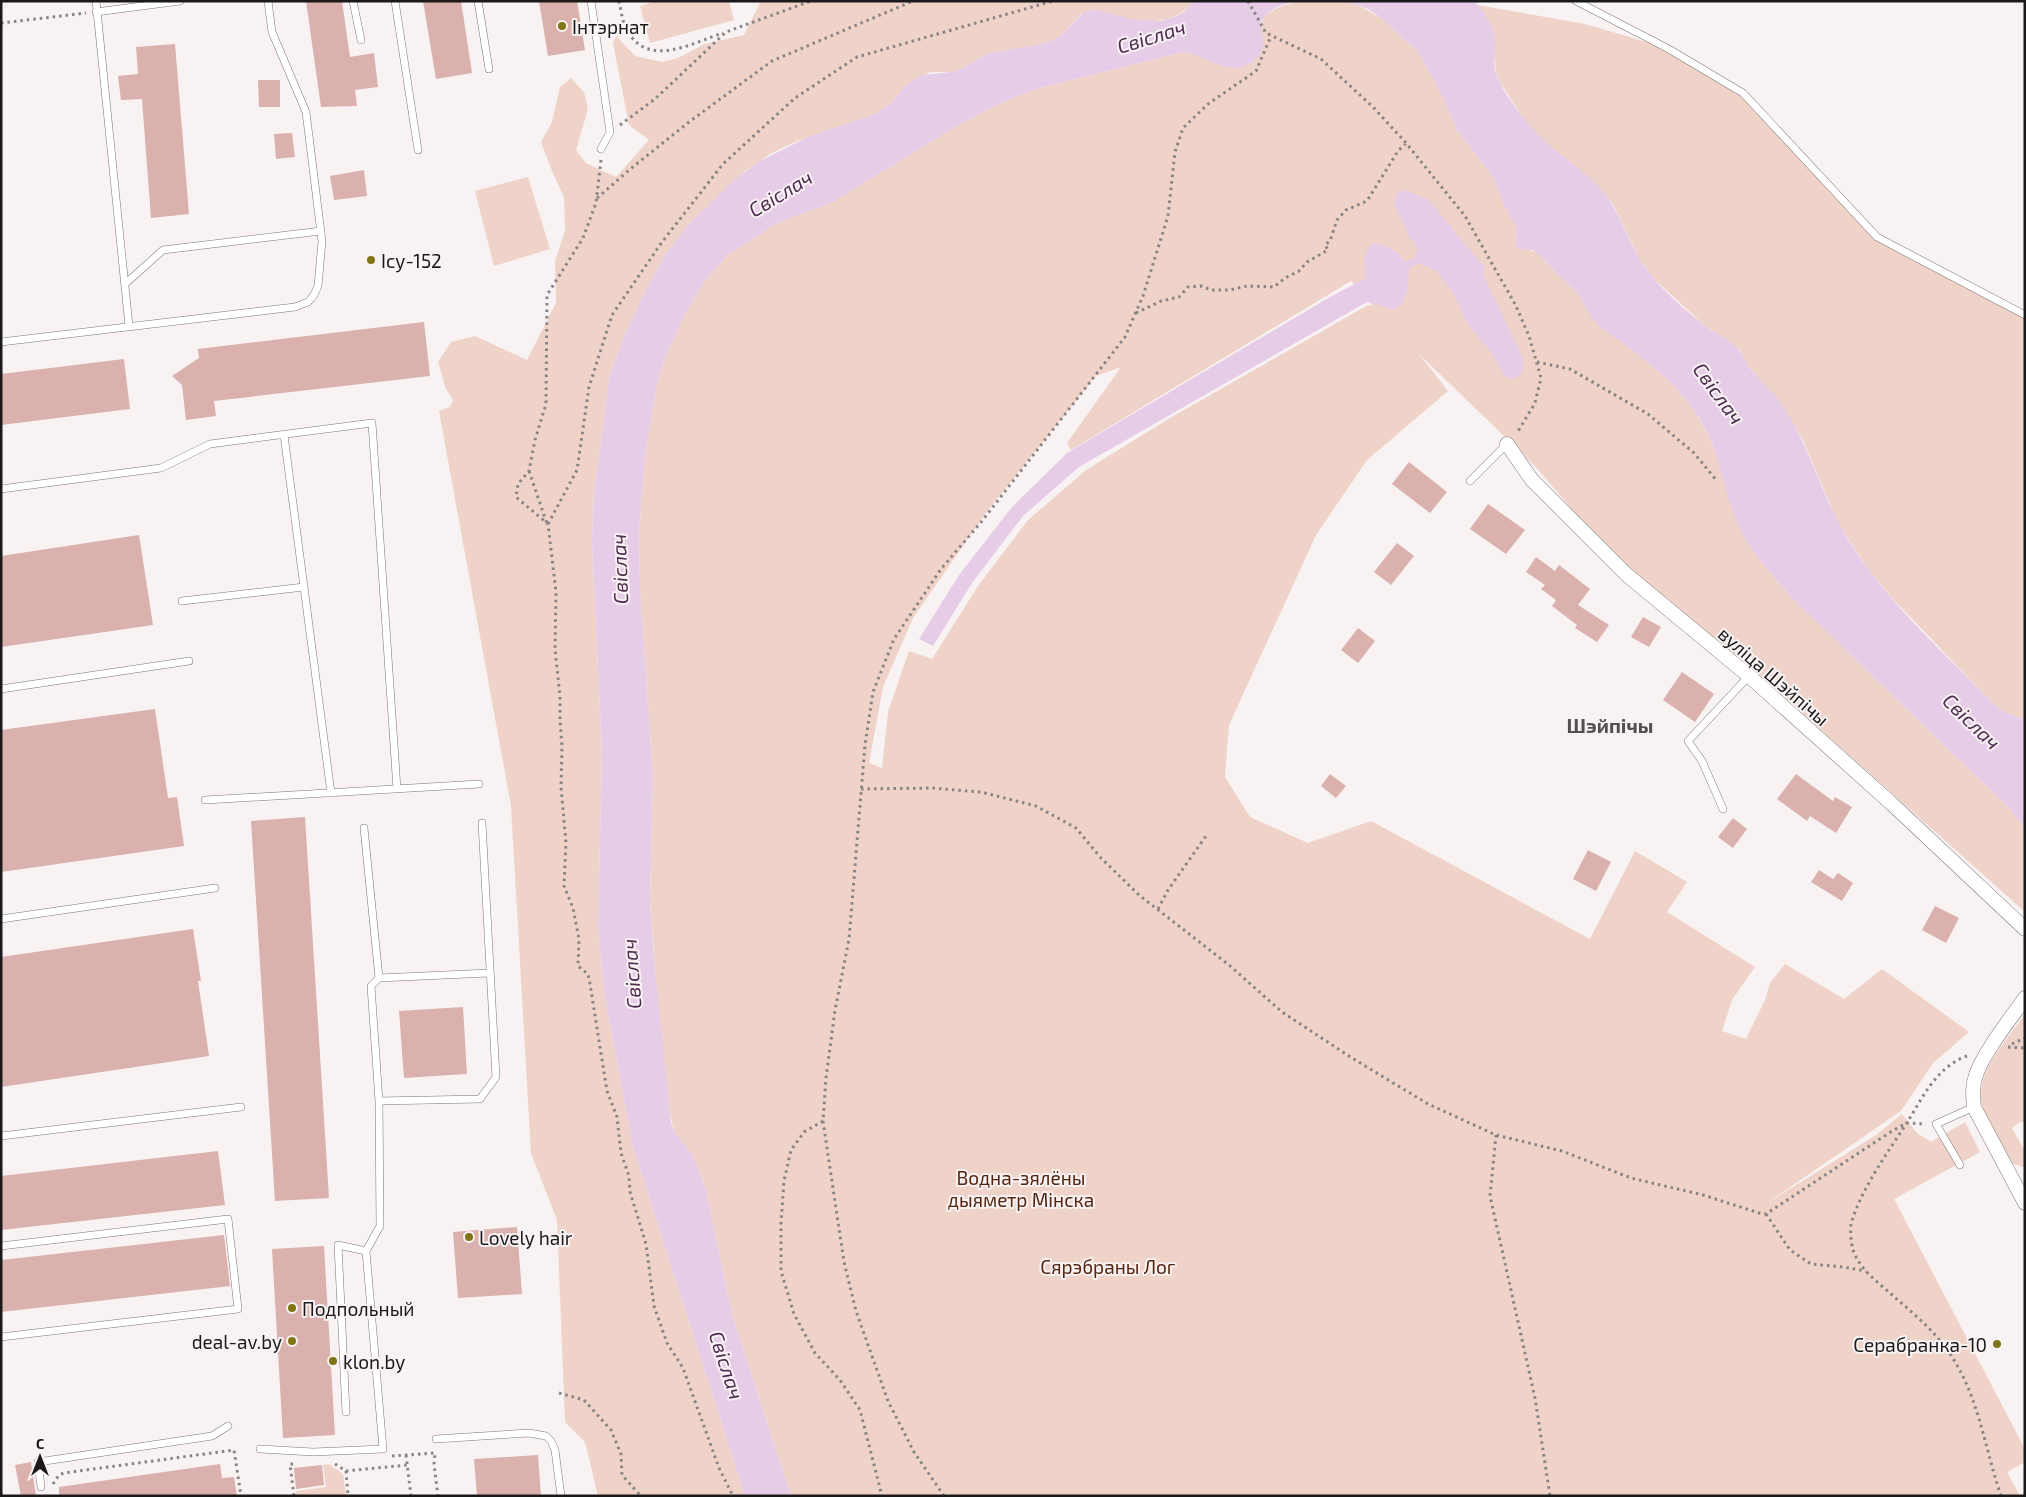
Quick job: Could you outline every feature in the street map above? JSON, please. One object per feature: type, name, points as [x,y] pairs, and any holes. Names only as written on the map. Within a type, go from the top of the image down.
[{"type":"street","name":"вуліца Шэйпічы","points":[[1508,444],[1532,480],[1627,575],[1749,676],[1899,810],[2025,929]]},
{"type":"street","points":[[2025,998],[1996,1048],[1976,1074],[1973,1091],[1974,1107],[2025,1203]]},
{"type":"lane","points":[[96,1],[129,326]]},
{"type":"lane","points":[[96,12],[180,1]]},
{"type":"lane","points":[[1,342],[295,307],[308,302],[314,295],[318,286],[322,241],[306,112],[272,32],[268,1]]},
{"type":"lane","points":[[353,1],[362,40]]},
{"type":"lane","points":[[395,1],[418,150]]},
{"type":"lane","points":[[478,1],[489,69]]},
{"type":"lane","points":[[591,1],[610,132],[601,149]]},
{"type":"lane","points":[[1576,1],[1667,48],[1742,93],[1877,237],[2025,314]]},
{"type":"lane","points":[[125,284],[163,250],[320,231]]},
{"type":"lane","points":[[1,489],[161,468],[210,444],[372,424],[396,789]]},
{"type":"lane","points":[[284,435],[332,793]]},
{"type":"lane","points":[[1470,481],[1508,444]]},
{"type":"lane","points":[[182,602],[304,587]]},
{"type":"lane","points":[[1,689],[189,661]]},
{"type":"lane","points":[[1723,809],[1702,761],[1688,741],[1749,676]]},
{"type":"lane","points":[[205,800],[479,784]]},
{"type":"lane","points":[[379,1101],[480,1099],[496,1077],[482,823]]},
{"type":"lane","points":[[364,828],[378,978]]},
{"type":"lane","points":[[1,919],[215,888]]},
{"type":"lane","points":[[260,1449],[312,1452],[383,1449],[366,1251],[380,1226],[379,1101],[371,986],[378,978],[489,973]]},
{"type":"lane","points":[[1,1136],[241,1107]]},
{"type":"lane","points":[[1960,1165],[1936,1124],[1974,1107]]},
{"type":"lane","points":[[1,1246],[228,1219],[238,1309],[1,1337]]},
{"type":"lane","points":[[346,1412],[338,1245],[366,1251]]},
{"type":"lane","points":[[41,1487],[38,1462],[212,1436],[228,1426]]},
{"type":"lane","points":[[436,1439],[529,1433],[546,1436],[551,1441],[555,1450],[561,1496]]},
{"type":"path","points":[[619,1],[626,28],[644,49],[656,52],[671,50],[726,32],[811,1]]},
{"type":"path","points":[[596,198],[689,122],[772,61],[912,1]]},
{"type":"path","points":[[548,524],[577,470],[589,387],[612,315],[662,242],[723,164],[795,98],[858,57],[1053,1]]},
{"type":"path","points":[[1248,1],[1266,33],[1321,59],[1373,106],[1406,143],[1470,224],[1515,304],[1529,336],[1541,378],[1536,403],[1508,444]]},
{"type":"path","points":[[1,23],[96,12]]},
{"type":"path","points":[[610,132],[655,99],[726,32]]},
{"type":"path","points":[[944,1496],[914,1452],[888,1401],[856,1311],[841,1246],[823,1121],[826,1078],[835,1010],[849,939],[865,744],[873,692],[894,639],[941,569],[982,521],[1125,337],[1136,314],[1168,216],[1174,152],[1183,128],[1208,104],[1256,71],[1271,36]]},
{"type":"path","points":[[1136,314],[1161,301],[1179,297],[1188,287],[1201,286],[1211,290],[1230,290],[1247,286],[1274,287],[1328,250],[1325,245],[1330,241],[1337,220],[1346,210],[1367,200],[1398,151],[1406,143]]},
{"type":"path","points":[[548,524],[516,497],[518,484],[529,471],[546,404],[547,294],[583,238],[596,198],[601,149]]},
{"type":"path","points":[[1536,362],[1570,369],[1648,414],[1694,453],[1717,481]]},
{"type":"path","points":[[529,471],[548,524],[556,592],[555,649],[560,696],[561,787],[566,843],[564,886],[573,908],[579,939],[578,966],[588,974],[607,1091],[617,1117],[621,1153],[629,1176],[630,1192],[646,1244],[654,1306],[667,1343],[683,1368],[719,1468],[733,1496]]},
{"type":"path","points":[[861,790],[931,788],[981,792],[1036,806],[1076,828],[1139,895],[1229,965],[1282,1012],[1352,1058],[1428,1104],[1496,1135],[1562,1151],[1631,1178],[1704,1195],[1766,1214],[1907,1123],[1936,1124]]},
{"type":"path","points":[[1158,909],[1168,890],[1206,836]]},
{"type":"path","points":[[2001,1496],[1974,1400],[1958,1366],[1934,1334],[1867,1272],[1857,1259],[1852,1248],[1852,1223],[1857,1207],[1868,1187],[1940,1073],[1963,1058],[2025,1038]]},
{"type":"path","points":[[1996,1048],[2025,1048]]},
{"type":"path","points":[[823,1121],[804,1132],[791,1150],[784,1181],[781,1224],[781,1271],[794,1314],[816,1353],[840,1380],[860,1410],[882,1496]]},
{"type":"path","points":[[1496,1135],[1490,1196],[1535,1398],[1550,1496]]},
{"type":"path","points":[[1766,1214],[1790,1250],[1811,1264],[1843,1267],[1867,1272]]},
{"type":"path","points":[[559,1392],[584,1400],[611,1430],[621,1454],[622,1475],[640,1496]]},
{"type":"path","points":[[51,1487],[59,1475],[64,1473],[234,1450],[240,1496]]},
{"type":"path","points":[[387,1456],[435,1453],[434,1464],[438,1496]]},
{"type":"path","points":[[406,1455],[410,1496]]},
{"type":"path","points":[[340,1460],[330,1460],[346,1471],[407,1465]]},
{"type":"path","points":[[294,1496],[290,1464],[300,1464]]},
{"type":"path","points":[[346,1471],[348,1496]]},
{"type":"green space","points":[[656,1],[729,1],[734,20],[650,43],[640,6]]},
{"type":"green space","points":[[761,1],[1194,1],[1184,11],[1172,17],[1159,20],[1145,21],[1117,17],[1090,10],[1081,14],[1054,40],[1028,47],[989,53],[959,70],[930,72],[906,85],[892,102],[875,114],[795,142],[770,154],[745,171],[690,223],[666,253],[624,336],[610,374],[594,493],[592,541],[602,754],[598,925],[604,992],[633,1147],[745,1496],[598,1496],[585,1442],[565,1422],[557,1220],[531,1153],[511,806],[439,411],[450,407],[453,400],[446,389],[438,362],[451,342],[475,336],[527,360],[556,303],[555,261],[565,231],[564,197],[541,142],[552,122],[560,87],[571,78],[584,92],[588,109],[576,150],[586,163],[616,177],[649,140],[629,125],[613,43],[616,36],[635,56],[662,62],[678,58],[705,44],[744,35]]},
{"type":"green space","name":"Водна-зялёны дыяметр Мінска","points":[[1298,1],[1344,1],[1354,3],[1381,18],[1417,51],[1436,83],[1457,130],[1493,177],[1516,227],[1515,245],[1538,253],[1577,292],[1586,308],[1671,381],[1691,406],[1708,434],[1719,461],[1735,517],[1741,531],[1772,575],[1790,596],[2006,805],[2024,827],[2025,912],[1756,672],[1667,602],[1595,536],[1534,465],[1419,354],[1448,391],[1367,460],[1316,535],[1229,725],[1225,777],[1250,817],[1308,843],[1371,821],[1590,939],[1635,851],[1687,882],[1667,912],[1755,967],[1732,1000],[1722,1031],[1746,1039],[1765,1000],[1770,983],[1785,964],[1844,999],[1882,969],[1969,1032],[1933,1063],[1901,1111],[1764,1205],[1876,1135],[1902,1114],[1917,1133],[1931,1142],[1965,1122],[1980,1152],[1894,1199],[2025,1449],[2025,1462],[2007,1472],[2020,1496],[791,1496],[733,1318],[705,1187],[693,1156],[674,1131],[670,1114],[657,996],[650,899],[653,777],[640,587],[639,533],[645,456],[657,384],[664,360],[683,318],[704,282],[728,255],[777,223],[833,202],[958,125],[998,104],[1039,88],[1183,52],[1195,54],[1225,67],[1251,63],[1261,53],[1263,39],[1260,27],[1265,15],[1279,7]],"holes":[[[1351,281],[1373,306],[1368,305],[1170,418],[1086,470],[1028,520],[978,586],[932,659],[909,651],[888,712],[882,768],[869,763],[883,687],[913,618],[985,514],[1096,376],[1121,367],[1067,443],[1071,450]]]},
{"type":"green space","points":[[1478,5],[1585,24],[1667,48],[1743,93],[1877,237],[2025,315],[2025,719],[2008,714],[1990,700],[1891,597],[1868,569],[1838,523],[1803,440],[1785,410],[1747,364],[1739,349],[1703,324],[1652,277],[1639,258],[1614,206],[1598,186],[1539,137],[1522,116],[1499,81],[1496,72],[1490,23]]},
{"type":"green space","points":[[528,177],[550,249],[494,266],[475,191]]},
{"type":"green space","points":[[2025,1014],[2025,1123],[2020,1122],[2012,1128],[2025,1151],[2025,1166],[2023,1167],[2011,1163],[1990,1125],[1982,1105],[1981,1092],[1983,1080],[1994,1056]]},
{"type":"green space","points":[[329,1464],[343,1474],[346,1496],[296,1496],[296,1491],[326,1487],[323,1465]]},
{"type":"water","name":"Свіслач","points":[[1194,1],[1298,1],[1277,7],[1264,17],[1261,26],[1262,51],[1251,63],[1234,68],[1183,52],[1039,88],[998,104],[958,125],[833,202],[777,223],[728,255],[704,282],[683,318],[664,360],[657,384],[645,456],[639,533],[640,587],[653,777],[650,899],[653,948],[671,1123],[674,1131],[693,1156],[705,1187],[733,1318],[791,1496],[745,1496],[633,1147],[604,992],[598,925],[602,754],[592,541],[594,493],[610,374],[624,336],[666,253],[690,223],[733,181],[758,162],[810,136],[875,114],[892,102],[906,85],[921,75],[959,70],[989,53],[1028,47],[1054,40],[1085,11],[1097,10],[1132,19],[1161,21],[1184,12]]},
{"type":"water","name":"Свіслач","points":[[1344,1],[1474,1],[1489,21],[1495,38],[1494,60],[1497,77],[1518,111],[1545,141],[1600,188],[1615,209],[1643,265],[1657,282],[1672,298],[1698,320],[1735,345],[1751,369],[1777,398],[1807,451],[1831,508],[1865,565],[1914,623],[1990,700],[2008,714],[2025,719],[2025,828],[2006,805],[1790,596],[1745,539],[1731,508],[1708,434],[1686,400],[1646,361],[1598,325],[1591,317],[1577,292],[1543,258],[1533,250],[1518,249],[1515,245],[1516,227],[1503,203],[1493,177],[1457,130],[1436,83],[1417,51],[1381,18],[1368,9]]},
{"type":"water","points":[[1405,190],[1429,200],[1484,265],[1484,276],[1523,359],[1523,371],[1516,379],[1505,377],[1492,354],[1465,320],[1455,297],[1437,271],[1418,263],[1409,269],[1405,297],[1400,306],[1395,310],[1367,302],[1079,467],[1023,516],[972,583],[933,646],[919,639],[959,575],[1012,507],[1067,453],[1328,298],[1366,278],[1365,255],[1373,243],[1392,249],[1405,262],[1416,257],[1418,248],[1410,238],[1394,204],[1396,193]]},
{"type":"building","points":[[306,1],[342,1],[350,57],[374,53],[378,87],[355,90],[357,106],[321,107]]},
{"type":"building","points":[[423,1],[461,1],[472,73],[436,79]]},
{"type":"building","name":"Інтэрнат","points":[[539,1],[577,1],[585,50],[548,56]]},
{"type":"building","points":[[175,44],[189,214],[151,218],[142,99],[121,100],[118,76],[138,74],[136,47]]},
{"type":"building","points":[[258,80],[280,80],[280,107],[259,107]]},
{"type":"building","points":[[292,133],[295,157],[276,159],[274,134]]},
{"type":"building","points":[[364,170],[367,196],[334,200],[330,176]]},
{"type":"building","points":[[424,322],[430,376],[214,401],[216,416],[186,420],[182,385],[172,376],[199,358],[198,349]]},
{"type":"building","points":[[124,359],[130,409],[1,425],[1,374]]},
{"type":"building","points":[[1409,462],[1447,492],[1430,513],[1392,484]]},
{"type":"building","points":[[1488,504],[1525,530],[1506,554],[1470,529]]},
{"type":"building","points":[[139,535],[153,625],[1,647],[1,556]]},
{"type":"building","points":[[1397,543],[1414,556],[1391,585],[1374,572]]},
{"type":"building","points":[[1536,557],[1555,571],[1559,565],[1590,589],[1578,605],[1609,625],[1597,642],[1575,628],[1577,625],[1552,606],[1556,600],[1541,589],[1545,585],[1526,572]]},
{"type":"building","points":[[1643,617],[1661,627],[1649,647],[1631,637]]},
{"type":"building","points":[[1358,628],[1375,641],[1358,663],[1341,650]]},
{"type":"building","points":[[1682,672],[1714,694],[1695,722],[1663,700]]},
{"type":"building","points":[[155,709],[168,798],[177,797],[184,846],[1,872],[1,730]]},
{"type":"building","points":[[1330,774],[1346,786],[1336,798],[1321,786]]},
{"type":"building","points":[[1796,774],[1833,801],[1835,797],[1852,807],[1836,833],[1810,816],[1807,821],[1777,799]]},
{"type":"building","points":[[305,817],[329,1198],[275,1201],[251,821]]},
{"type":"building","points":[[1733,818],[1747,829],[1733,848],[1718,837]]},
{"type":"building","points":[[1588,850],[1611,862],[1596,891],[1573,879]]},
{"type":"building","points":[[1819,870],[1833,879],[1838,873],[1853,883],[1842,901],[1811,882]]},
{"type":"building","points":[[1935,906],[1959,918],[1946,943],[1922,930]]},
{"type":"building","points":[[193,929],[201,981],[198,981],[209,1056],[1,1087],[1,957]]},
{"type":"building","points":[[463,1007],[467,1074],[404,1078],[399,1011]]},
{"type":"building","points":[[218,1151],[225,1205],[1,1230],[1,1176]]},
{"type":"building","points":[[517,1227],[522,1294],[458,1298],[453,1232]]},
{"type":"building","points":[[224,1235],[230,1286],[1,1312],[1,1260]]},
{"type":"building","points":[[324,1246],[335,1435],[283,1438],[272,1249]]},
{"type":"building","points":[[538,1455],[541,1496],[477,1496],[474,1459]]},
{"type":"building","points":[[31,1462],[36,1496],[21,1496],[15,1465]]},
{"type":"building","points":[[220,1464],[222,1478],[234,1477],[237,1496],[59,1496],[59,1487]]},
{"type":"building","points":[[322,1465],[324,1485],[296,1489],[294,1468]]},
{"type":"place","name":"Інтэрнат","points":[[562,26]]},
{"type":"place","name":"Ісу-152","points":[[371,260]]},
{"type":"place","name":"Lovely hair","points":[[469,1237]]},
{"type":"place","name":"Подпольный","points":[[292,1308]]},
{"type":"place","name":"deal-av.by","points":[[292,1341]]},
{"type":"place","name":"Серабранка-10","points":[[1997,1344]]},
{"type":"place","name":"klon.by","points":[[333,1361]]},
{"type":"district","name":"Шэйпічы","points":[[1610,725]]},
{"type":"park label","name":"Сярэбраны Лог","points":[[1108,1266]]}]
